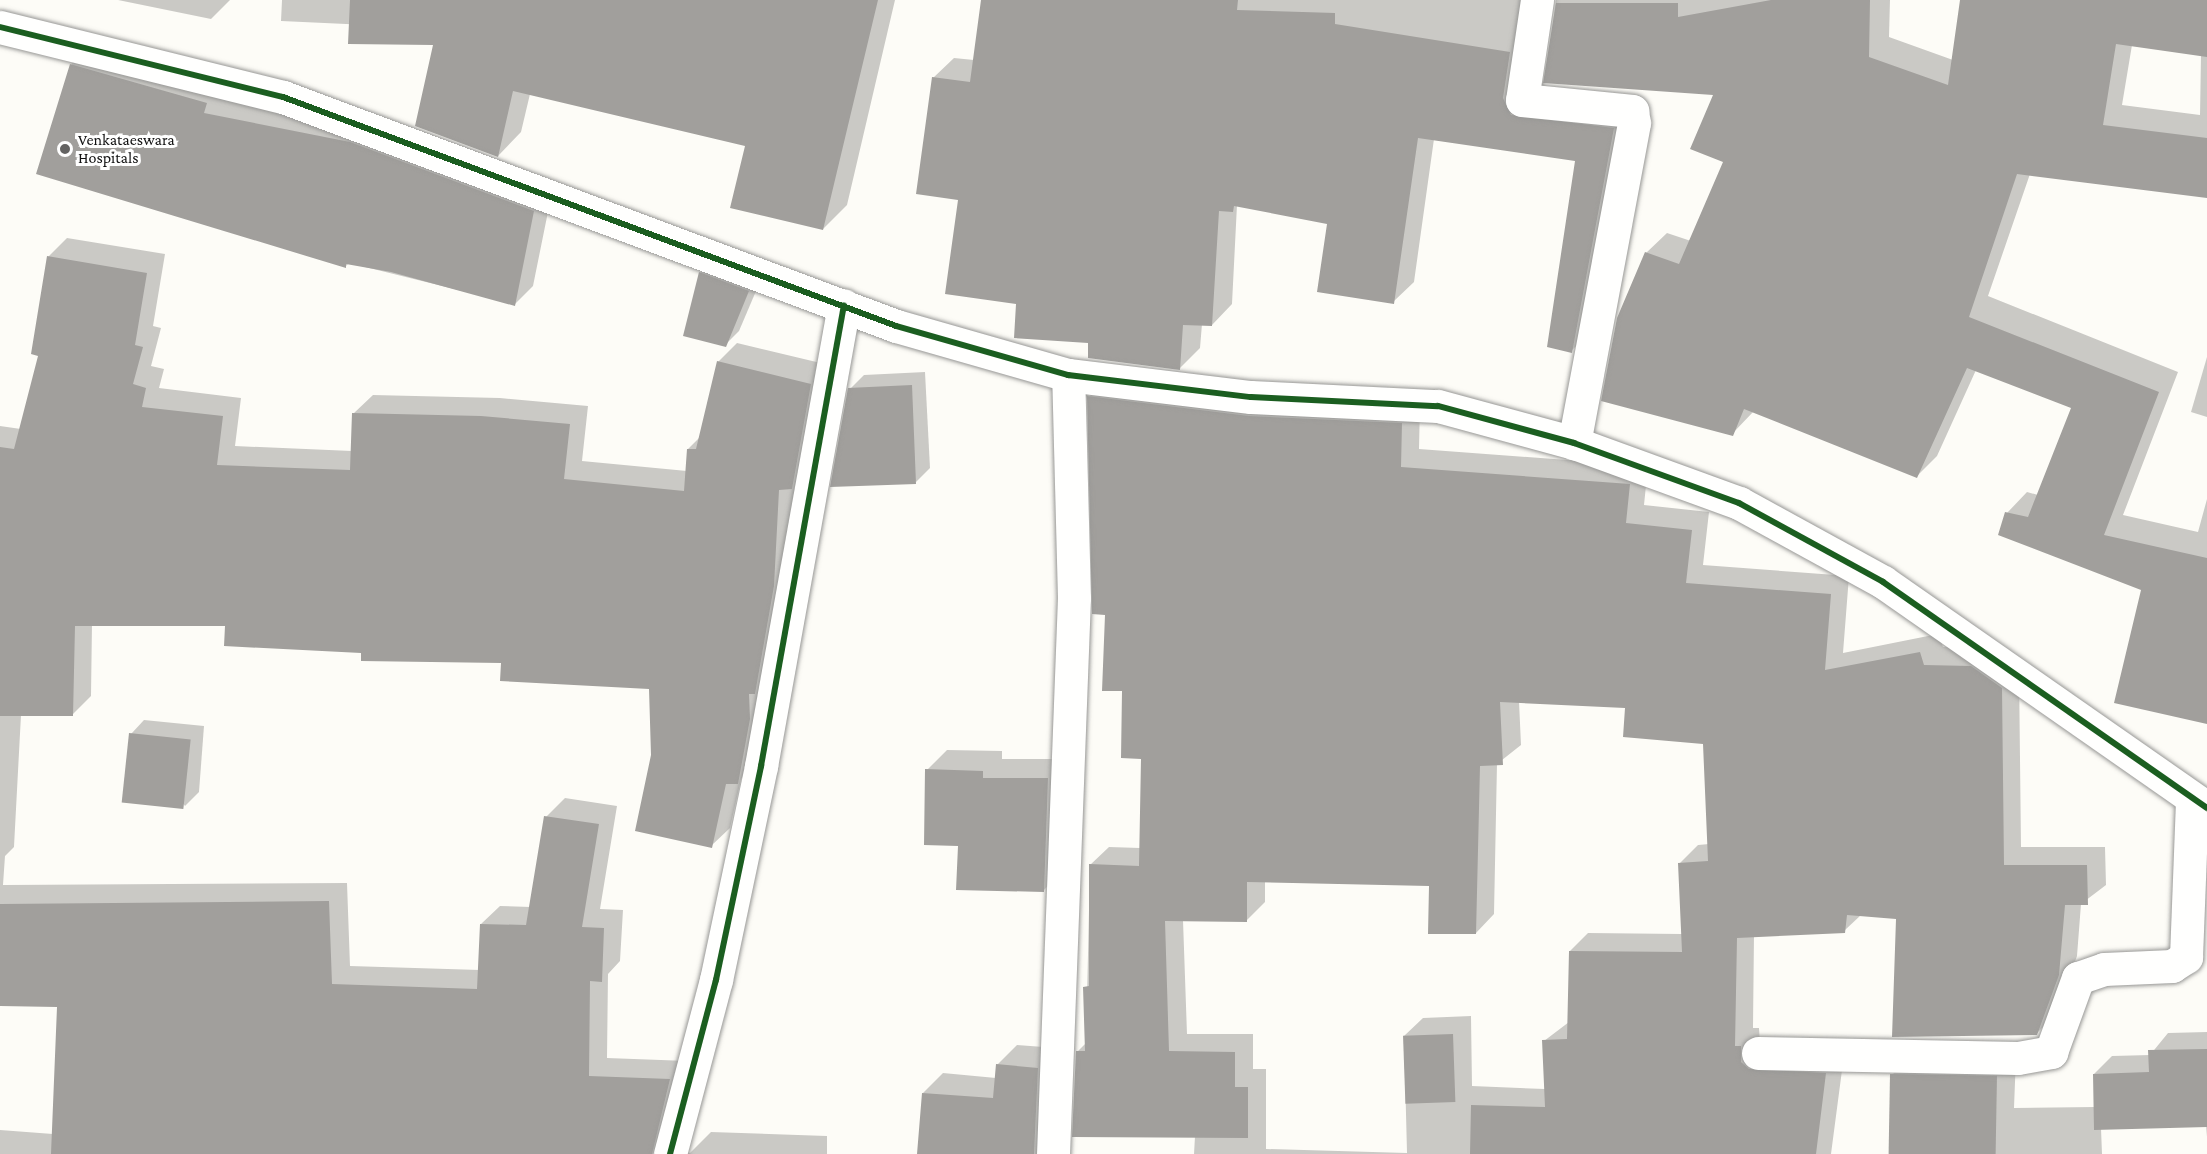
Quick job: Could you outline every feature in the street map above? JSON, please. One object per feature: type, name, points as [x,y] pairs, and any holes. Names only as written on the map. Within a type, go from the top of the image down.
[{"type":"street","points":[[1537,0],[1522,100],[1632,111],[1634,123],[1574,443]]},
{"type":"street","points":[[0,27],[283,97],[844,305],[1068,375],[1251,397],[1438,406],[1574,443],[1740,503],[1883,582],[2199,805],[2186,957],[2172,966],[2104,969],[2078,978],[2051,1052],[2018,1058],[1758,1053]]},
{"type":"street","points":[[670,1154],[716,980],[761,766],[844,305]]},
{"type":"street","points":[[1053,1154],[1074,598],[1068,375]]},
{"type":"building","points":[[350,0],[878,0],[823,230],[730,208],[745,146],[513,91],[498,157],[415,126],[433,45],[348,44]]},
{"type":"building","points":[[981,0],[1238,0],[1237,10],[1335,13],[1335,24],[1510,52],[1503,98],[1511,115],[1614,128],[1572,353],[1547,347],[1575,161],[1418,138],[1394,304],[1317,292],[1327,224],[1234,206],[1233,212],[1219,211],[1212,326],[1183,325],[1180,370],[1088,358],[1088,343],[1014,338],[1016,304],[945,294],[958,200],[916,194],[932,77],[970,82]]},
{"type":"building","points":[[1771,0],[1870,0],[1869,57],[1948,85],[1960,0],[2207,0],[2207,57],[2116,44],[2103,125],[2207,138],[2207,198],[2017,174],[1969,317],[2159,392],[2104,535],[2207,558],[2207,724],[2114,703],[2141,590],[1998,535],[2005,512],[2028,517],[2071,408],[1967,368],[1917,478],[1744,409],[1733,436],[1601,401],[1617,318],[1645,252],[1679,264],[1723,162],[1690,149],[1713,95],[1543,83],[1556,3],[1678,3],[1678,17]]},
{"type":"building","points":[[70,64],[207,103],[204,113],[350,142],[534,211],[515,306],[391,272],[346,264],[346,268],[36,174]]},
{"type":"building","points":[[47,256],[147,273],[135,345],[143,347],[133,384],[146,388],[142,407],[223,416],[217,465],[350,470],[352,413],[481,416],[570,424],[564,479],[684,491],[687,449],[696,449],[717,361],[811,384],[792,489],[779,490],[774,586],[755,694],[749,694],[750,719],[738,784],[726,784],[712,848],[635,831],[651,755],[649,689],[500,681],[501,663],[361,661],[361,653],[224,646],[225,626],[75,626],[73,716],[0,716],[0,447],[14,449],[38,356],[31,354]]},
{"type":"building","points":[[699,272],[749,291],[726,347],[683,336]]},
{"type":"building","points":[[912,385],[916,484],[830,487],[848,388]]},
{"type":"building","points":[[1087,396],[1249,416],[1402,423],[1401,467],[1630,484],[1626,523],[1692,530],[1686,583],[1831,594],[1825,670],[1920,652],[1924,665],[1971,666],[2002,688],[2004,865],[2087,865],[2088,905],[2065,905],[2059,975],[2037,1035],[1892,1037],[1896,919],[1847,915],[1845,933],[1737,938],[1735,1046],[1741,1046],[1741,1062],[1749,1069],[1826,1073],[1816,1154],[1470,1154],[1471,1105],[1545,1107],[1542,1040],[1567,1039],[1569,951],[1682,952],[1678,863],[1708,861],[1703,744],[1623,737],[1625,708],[1500,702],[1503,765],[1480,766],[1476,934],[1428,934],[1429,886],[1247,882],[1247,922],[1165,921],[1169,1051],[1235,1052],[1235,1087],[1248,1087],[1248,1138],[1072,1137],[1076,1051],[1085,1051],[1083,987],[1089,986],[1089,864],[1139,866],[1141,759],[1121,758],[1122,691],[1102,691],[1105,615],[1092,614]]},
{"type":"building","points":[[129,733],[191,739],[183,809],[122,803]]},
{"type":"building","points":[[925,769],[983,771],[983,778],[1048,778],[1044,892],[956,890],[958,846],[924,845]]},
{"type":"building","points":[[544,816],[599,824],[582,927],[604,928],[602,982],[590,981],[589,1076],[670,1079],[652,1154],[51,1154],[57,1007],[0,1006],[0,904],[329,901],[332,984],[477,989],[480,924],[526,925]]},
{"type":"building","points":[[1453,1034],[1455,1102],[1405,1104],[1403,1036]]},
{"type":"building","points":[[2207,1049],[2207,1127],[2094,1130],[2093,1074],[2149,1072],[2148,1050]]},
{"type":"building","points":[[996,1064],[1038,1068],[1034,1154],[917,1154],[922,1093],[993,1098]]},
{"type":"building","points":[[1890,1074],[1997,1076],[1996,1154],[1889,1154]]},
{"type":"cycle path","points":[[0,27],[283,97],[896,326],[1068,375],[1251,397],[1438,406],[1574,443],[1739,503],[1883,582],[2207,808]]},
{"type":"cycle path","points":[[670,1154],[716,980],[761,766],[844,305]]},
{"type":"place","name":"Venkataeswara Hospitals","points":[[65,149]]}]
